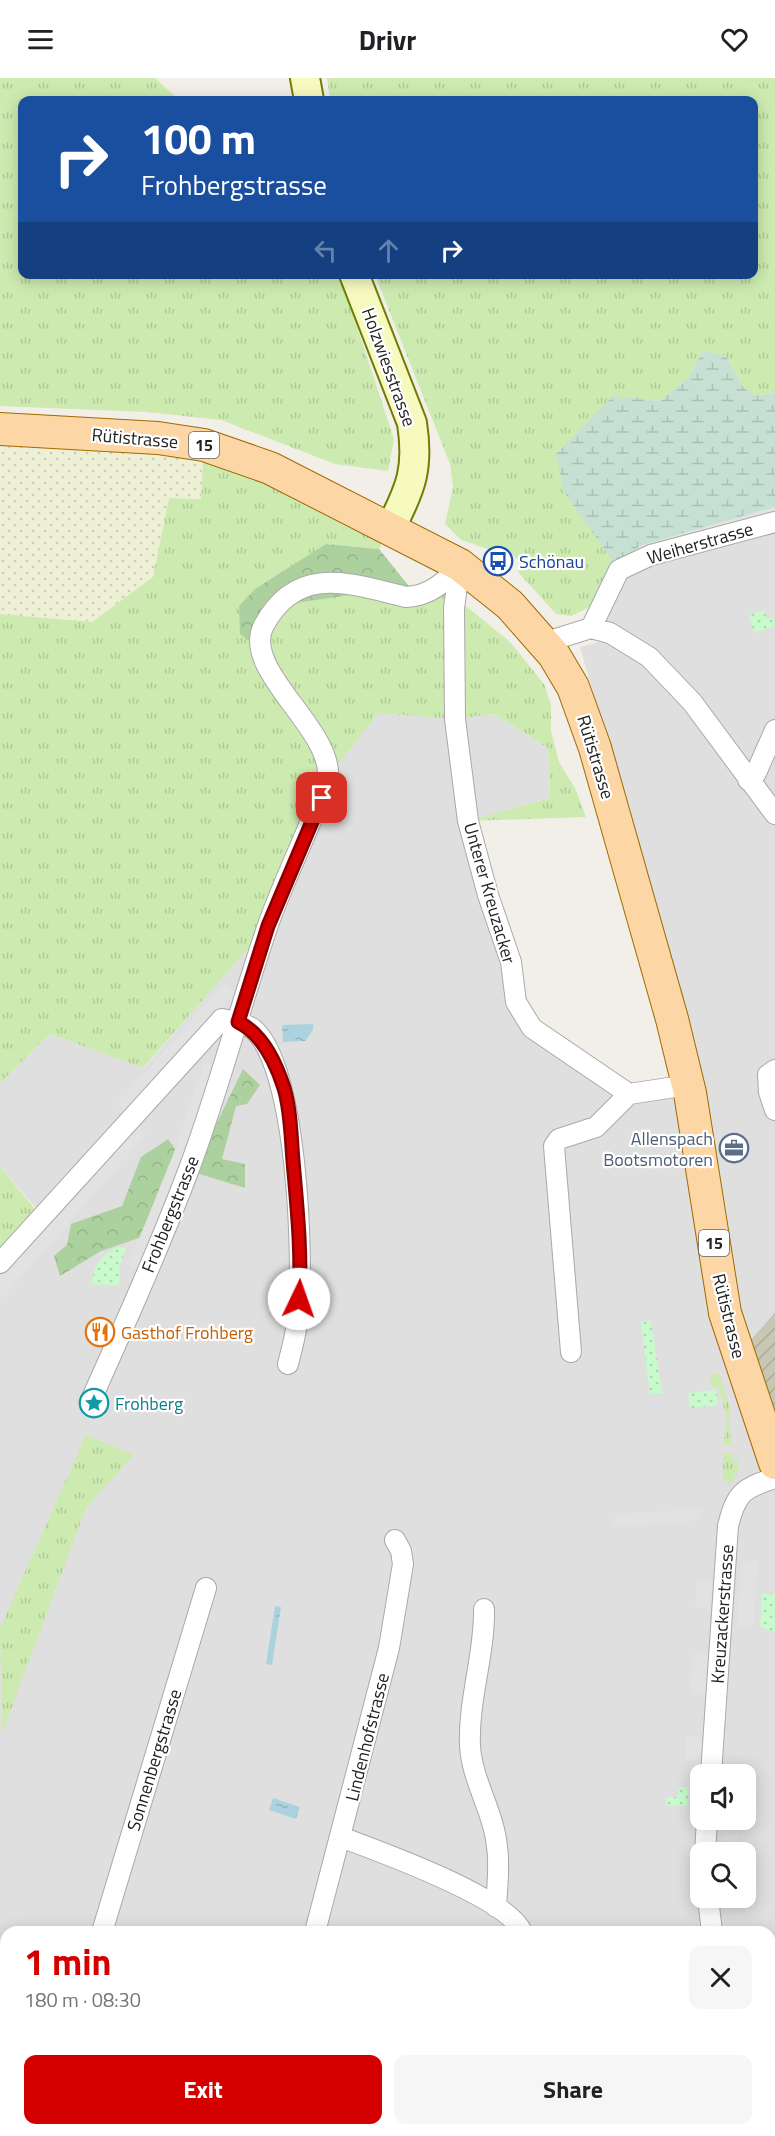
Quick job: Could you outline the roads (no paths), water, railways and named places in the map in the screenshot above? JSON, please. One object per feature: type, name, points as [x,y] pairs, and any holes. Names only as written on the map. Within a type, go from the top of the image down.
[{"type":"main road","name":"Rütistrasse","points":[[0,429],[158,438],[204,445],[270,468],[390,527],[460,565],[510,604],[543,643],[573,687],[595,748],[688,1084],[725,1312],[775,1463]]},
{"type":"street","points":[[305,78],[308,96]]},
{"type":"street","name":"Holzwiesstrasse","points":[[356,279],[412,423],[416,448],[414,474],[408,493],[390,527]]},
{"type":"street","name":"Weiherstrasse","points":[[591,628],[620,570],[651,555],[775,522]]},
{"type":"street","name":"Frohbergstrasse","points":[[91,1400],[166,1228],[238,1022],[268,926],[328,777],[323,750],[269,670],[261,650],[262,628],[277,606],[307,585],[340,582],[406,597],[417,596],[445,582],[460,565]]},
{"type":"street","name":"Unterer Kreuzacker","points":[[460,565],[454,608],[455,718],[468,820],[488,895],[511,962],[516,1002],[532,1028],[629,1094]]},
{"type":"street","points":[[543,643],[591,628],[610,633],[649,657],[692,702],[775,814]]},
{"type":"street","points":[[748,780],[756,773],[775,730]]},
{"type":"street","points":[[0,1263],[222,1019],[238,1022],[253,1029],[264,1047],[284,1089],[289,1115],[301,1255],[298,1316],[288,1364]]},
{"type":"street","points":[[775,1070],[768,1075],[769,1092],[775,1110]]},
{"type":"street","points":[[571,1352],[554,1146],[559,1139],[596,1127],[629,1094],[688,1084]]},
{"type":"street","name":"Kreuzackerstrasse","points":[[712,1764],[728,1526],[737,1498],[751,1486],[775,1478]]},
{"type":"street","name":"Lindenhofstrasse","points":[[317,1926],[389,1648],[403,1564],[401,1551],[395,1540]]},
{"type":"street","name":"Sonnenbergstrasse","points":[[104,1926],[206,1588]]},
{"type":"street","points":[[484,1609],[484,1630],[470,1743],[472,1766],[489,1813],[498,1847],[496,1907]]},
{"type":"street","points":[[341,1837],[419,1867],[496,1907],[519,1926]]},
{"type":"street","points":[[709,1908],[711,1926]]},
{"type":"water","points":[[313,1024],[313,1030],[305,1041],[283,1042],[282,1025]]},
{"type":"water","points":[[275,1606],[281,1607],[272,1665],[266,1664]]},
{"type":"water","points":[[273,1798],[300,1807],[296,1819],[269,1810]]},
{"type":"place","name":"Schönau","points":[[498,561]]},
{"type":"place","name":"Allenspach Bootsmotoren","points":[[734,1148]]},
{"type":"place","name":"Gasthof Frohberg","points":[[100,1332]]},
{"type":"place","name":"Frohberg","points":[[94,1403]]}]
